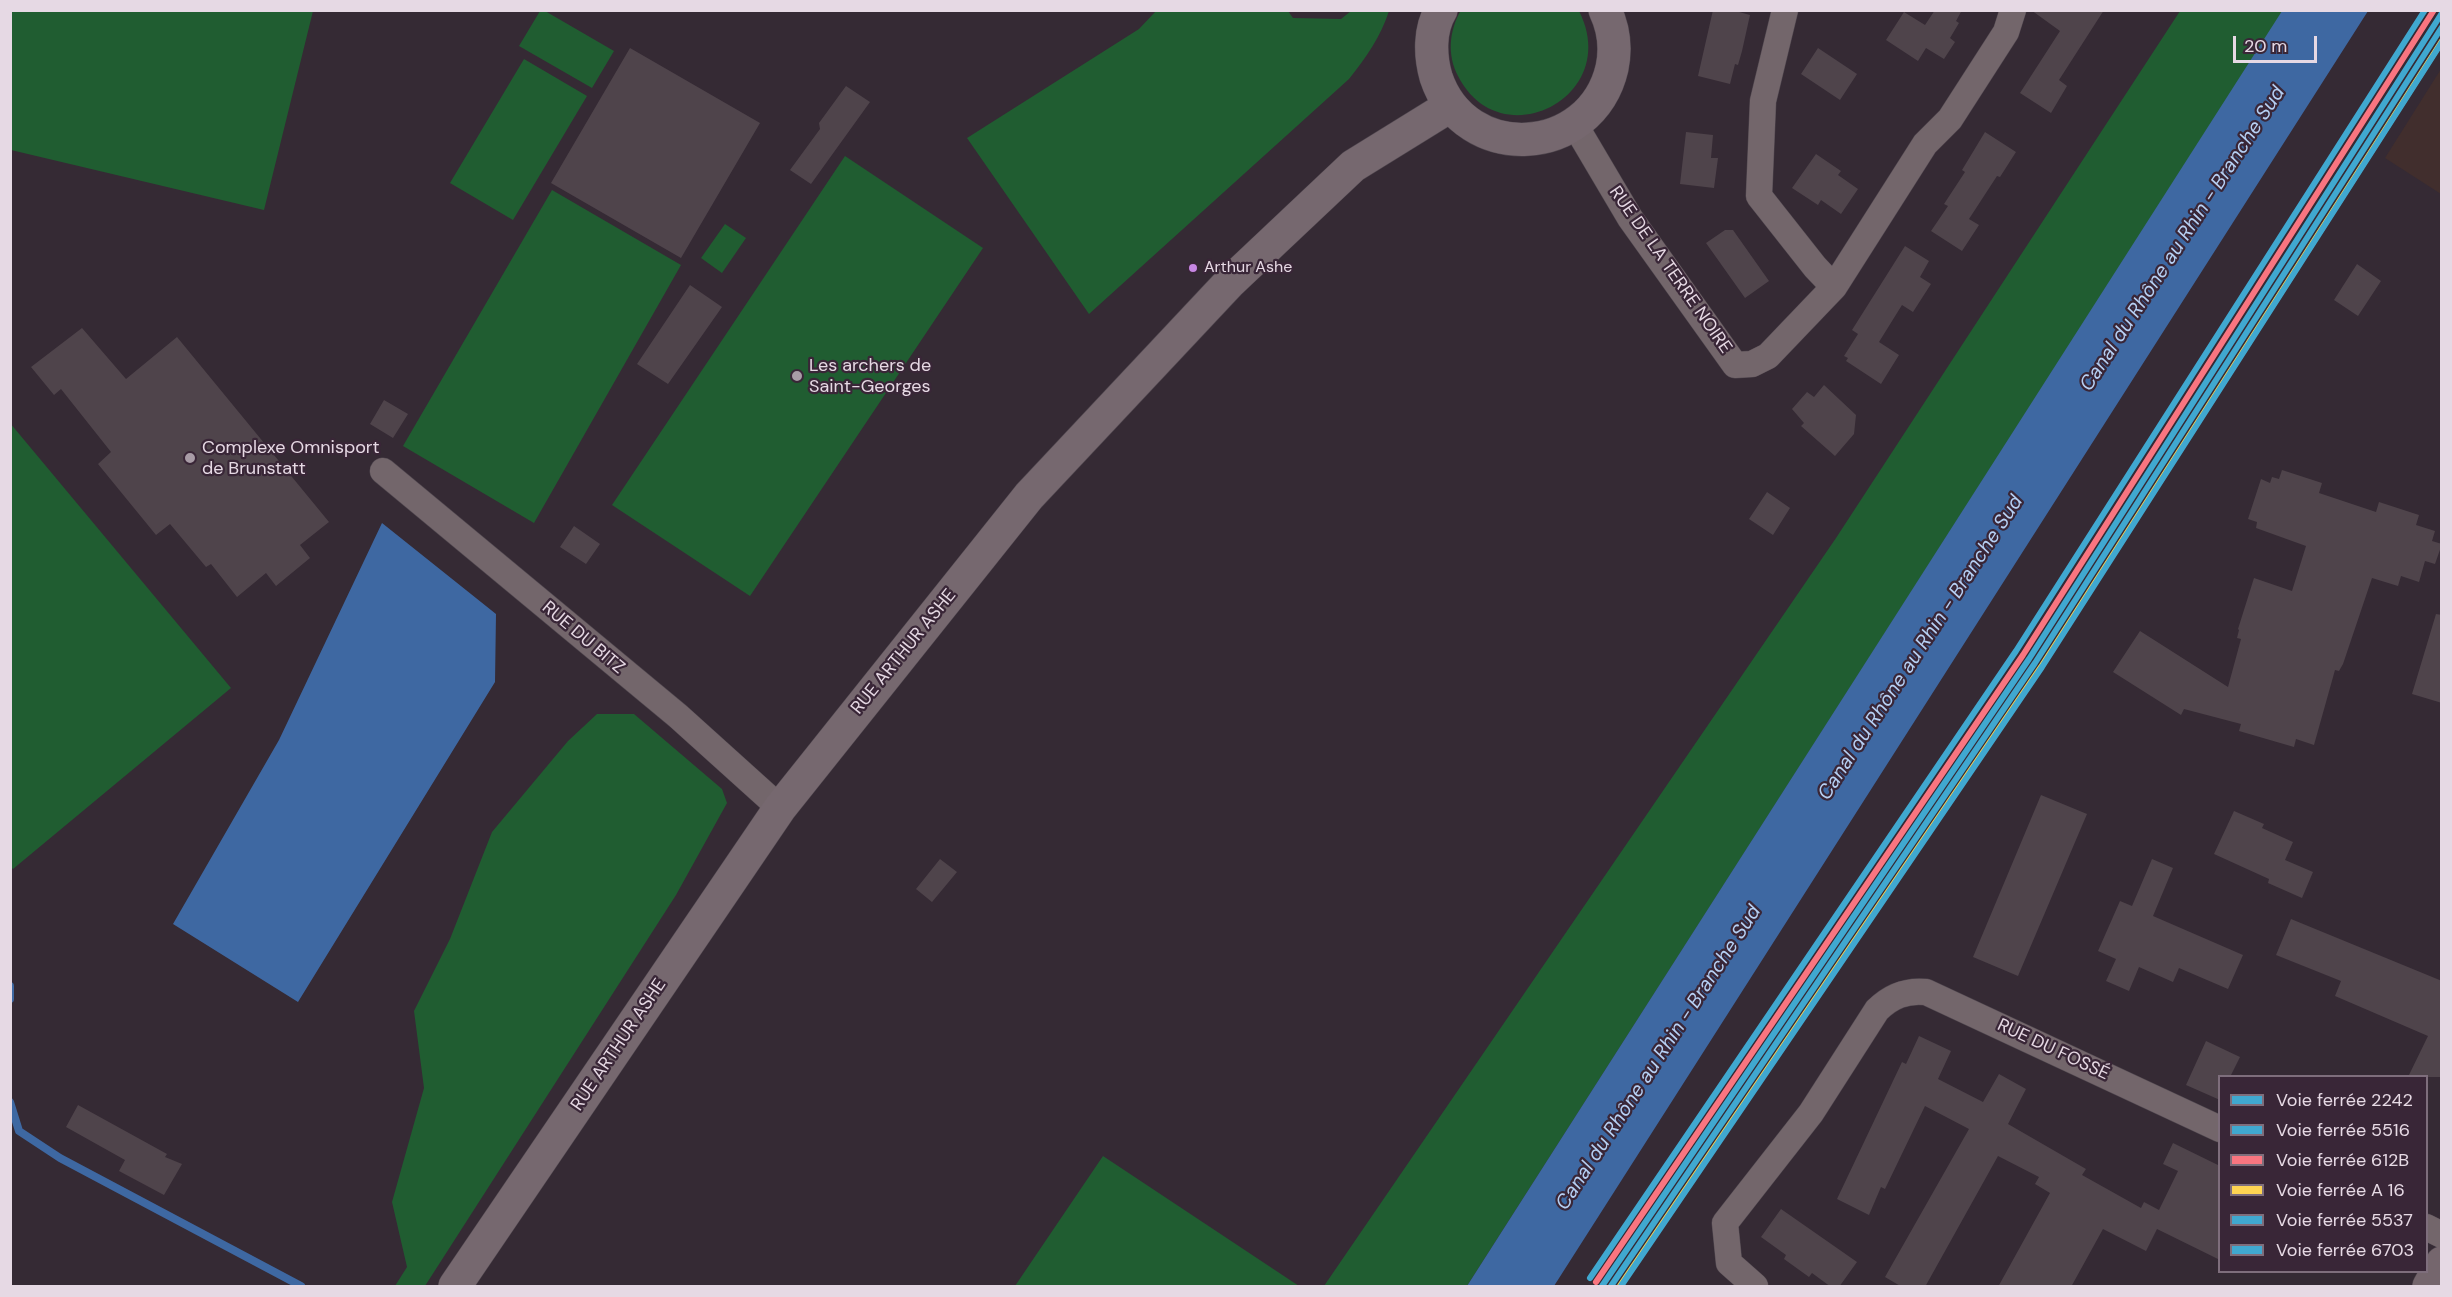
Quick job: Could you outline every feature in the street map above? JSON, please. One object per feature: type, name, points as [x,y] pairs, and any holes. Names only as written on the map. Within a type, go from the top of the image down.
[{"type":"main road","points":[[1441,10],[1432,42],[1432,64],[1441,90],[1450,106],[1462,118],[1484,132],[1504,139],[1535,140],[1551,137],[1575,125],[1594,106],[1609,80],[1614,60],[1614,42],[1605,10]]},
{"type":"main road","name":"RUE ARTHUR ASHE","points":[[455,1287],[780,808],[1029,496],[1229,283],[1353,166],[1450,106]]},
{"type":"main road","points":[[2428,1287],[2442,1263]]},
{"type":"street","points":[[1785,10],[1763,101],[1759,196],[1815,267],[1834,287]]},
{"type":"street","name":"RUE DE LA TERRE NOIRE","points":[[1575,125],[1630,218],[1736,365],[1752,364],[1768,356],[1834,287],[1925,144],[1950,119],[2006,32],[2013,10]]},
{"type":"street","name":"RUE DU BITZ","points":[[383,471],[678,716],[780,808]]},
{"type":"street","name":"RUE DU FOSSÉ","points":[[1755,1287],[1729,1263],[1725,1223],[1811,1113],[1884,1003],[1901,994],[1926,992],[2218,1128]]},
{"type":"street","points":[[2428,1227],[2442,1234]]},
{"type":"shaded area","points":[[2441,69],[2441,194],[2385,158]]},
{"type":"green space","points":[[1461,10],[1579,11],[1588,42],[1585,69],[1571,91],[1551,107],[1526,115],[1501,113],[1477,101],[1454,68],[1451,43],[1454,26]]},
{"type":"green space","points":[[11,11],[313,11],[264,210],[11,150]]},
{"type":"green space","points":[[540,11],[545,11],[614,51],[592,88],[519,46]]},
{"type":"green space","points":[[1156,11],[1288,11],[1293,18],[1341,19],[1351,11],[1389,11],[1372,46],[1349,79],[1089,314],[967,138],[1139,29]]},
{"type":"green space","points":[[2180,11],[2283,11],[1467,1286],[1324,1286],[1836,538]]},
{"type":"green space","points":[[524,59],[587,96],[513,220],[450,183]]},
{"type":"green space","name":"Les archers de Saint-Georges","points":[[845,156],[983,248],[750,596],[612,505]]},
{"type":"green space","points":[[552,190],[681,265],[534,523],[403,446]]},
{"type":"green space","points":[[725,224],[746,238],[722,273],[701,258]]},
{"type":"green space","points":[[10,423],[231,688],[13,869],[10,866]]},
{"type":"green space","points":[[597,714],[634,714],[722,789],[727,803],[676,895],[425,1286],[395,1286],[407,1267],[392,1202],[424,1088],[414,1011],[450,939],[492,832],[568,741]]},
{"type":"green space","points":[[1103,1156],[1299,1286],[1015,1286]]},
{"type":"water","name":"Canal du Rhône au Rhin - Branche Sud","points":[[2282,11],[2368,11],[1554,1286],[1467,1286]]},
{"type":"water","points":[[382,523],[496,614],[495,682],[298,1002],[173,924],[279,740]]},
{"type":"building","points":[[1713,10],[1732,10],[1750,15],[1738,65],[1735,64],[1730,84],[1698,76]]},
{"type":"building","points":[[1935,10],[1962,10],[1956,21],[1959,23],[1950,38],[1955,42],[1944,59],[1926,48],[1918,61],[1886,40],[1904,12],[1925,25]]},
{"type":"building","points":[[2031,10],[2104,10],[2059,80],[2067,86],[2051,113],[2020,93],[2060,31]]},
{"type":"building","points":[[630,48],[760,123],[681,258],[551,183]]},
{"type":"building","points":[[1818,48],[1857,74],[1840,100],[1801,74]]},
{"type":"building","points":[[846,86],[870,102],[811,184],[790,170],[820,129],[819,123]]},
{"type":"building","points":[[1686,132],[1713,135],[1711,158],[1718,158],[1714,188],[1680,184]]},
{"type":"building","points":[[1985,132],[2016,152],[1969,219],[1979,225],[1962,251],[1931,231],[1948,206],[1944,204],[1965,172],[1962,170]]},
{"type":"building","points":[[1816,154],[1841,171],[1838,175],[1858,189],[1841,214],[1821,200],[1818,205],[1792,188]]},
{"type":"building","points":[[1725,230],[1733,230],[1769,281],[1745,298],[1706,243]]},
{"type":"building","points":[[1905,246],[1929,261],[1920,277],[1931,284],[1913,312],[1902,305],[1879,342],[1899,355],[1881,384],[1846,361],[1848,358],[1844,356],[1858,334],[1852,330]]},
{"type":"building","points":[[2357,264],[2381,281],[2358,316],[2334,300]]},
{"type":"building","points":[[690,285],[722,307],[668,384],[637,364]]},
{"type":"building","name":"Complexe Omnisport de Brunstatt","points":[[82,328],[126,379],[177,337],[329,522],[300,545],[310,558],[276,586],[266,573],[237,597],[211,564],[206,567],[170,524],[156,535],[98,464],[111,452],[61,389],[54,395],[31,367]]},
{"type":"building","points":[[1824,385],[1856,415],[1854,434],[1835,456],[1801,426],[1804,423],[1792,409],[1807,392],[1814,397]]},
{"type":"building","points":[[384,400],[408,414],[393,438],[370,424]]},
{"type":"building","points":[[2282,470],[2322,483],[2319,493],[2376,512],[2379,502],[2419,515],[2416,525],[2435,531],[2432,541],[2442,544],[2435,564],[2425,561],[2419,582],[2401,576],[2398,586],[2372,578],[2343,664],[2339,671],[2335,670],[2314,745],[2296,739],[2294,747],[2239,731],[2241,724],[2184,709],[2181,715],[2113,672],[2140,631],[2228,687],[2241,639],[2237,638],[2238,629],[2254,578],[2292,591],[2306,546],[2256,528],[2257,522],[2248,519],[2261,479],[2270,483],[2272,477],[2279,479]]},
{"type":"building","points":[[1767,492],[1790,508],[1773,535],[1749,519]]},
{"type":"building","points":[[574,526],[600,544],[586,564],[560,547]]},
{"type":"building","points":[[2436,614],[2442,615],[2442,703],[2412,694]]},
{"type":"building","points":[[2041,795],[2087,814],[2018,976],[1973,957]]},
{"type":"building","points":[[2234,811],[2264,824],[2262,828],[2293,842],[2285,860],[2313,872],[2302,898],[2268,883],[2269,879],[2214,854]]},
{"type":"building","points":[[940,859],[957,872],[932,902],[916,889]]},
{"type":"building","points":[[2152,859],[2173,868],[2153,916],[2243,955],[2228,989],[2179,968],[2173,982],[2139,967],[2129,991],[2106,981],[2116,959],[2098,951],[2120,901],[2132,906]]},
{"type":"building","points":[[2291,919],[2442,981],[2442,1077],[2409,1075],[2428,1036],[2335,996],[2341,981],[2276,955]]},
{"type":"building","points":[[1919,1036],[1951,1051],[1938,1079],[1983,1102],[1999,1074],[2026,1089],[2008,1124],[2086,1169],[2082,1175],[2141,1208],[2144,1202],[2159,1210],[2178,1171],[2163,1164],[2173,1143],[2218,1165],[2218,1259],[2157,1229],[2146,1251],[2103,1229],[2071,1287],[1998,1287],[2050,1193],[2035,1184],[2039,1177],[1998,1156],[1925,1287],[1902,1287],[1885,1277],[1969,1129],[1925,1106],[1885,1189],[1881,1187],[1869,1215],[1837,1199],[1902,1062],[1906,1064]]},
{"type":"building","points":[[2206,1041],[2240,1057],[2231,1075],[2218,1075],[2218,1099],[2186,1085]]},
{"type":"building","points":[[78,1105],[167,1154],[165,1157],[182,1164],[164,1195],[119,1171],[125,1160],[66,1127]]},
{"type":"building","points":[[1781,1209],[1857,1262],[1839,1287],[1831,1287],[1812,1273],[1809,1277],[1784,1259],[1786,1255],[1761,1237]]},
{"type":"waterway","points":[[10,986],[10,999]]},
{"type":"waterway","points":[[10,1102],[19,1131],[60,1158],[301,1286]]},
{"type":"rail line","name":"6703","points":[[1590,1278],[2016,651],[2425,10]]},
{"type":"rail line","name":"612B","points":[[1596,1282],[2023,655],[2434,10]]},
{"type":"rail line","name":"2242","points":[[1602,1286],[2029,659],[2442,13]]},
{"type":"rail line","name":"5516","points":[[1611,1286],[2035,663],[2442,27]]},
{"type":"rail line","name":"5537","points":[[1621,1286],[2042,667],[2442,42]]},
{"type":"transit line","points":[[1620,1286],[2041,667],[2442,41]]},
{"type":"place","name":"Arthur Ashe","points":[[1193,268]]},
{"type":"place","name":"Les archers de Saint-Georges","points":[[797,376]]},
{"type":"place","name":"Complexe Omnisport de Brunstatt","points":[[190,458]]}]
